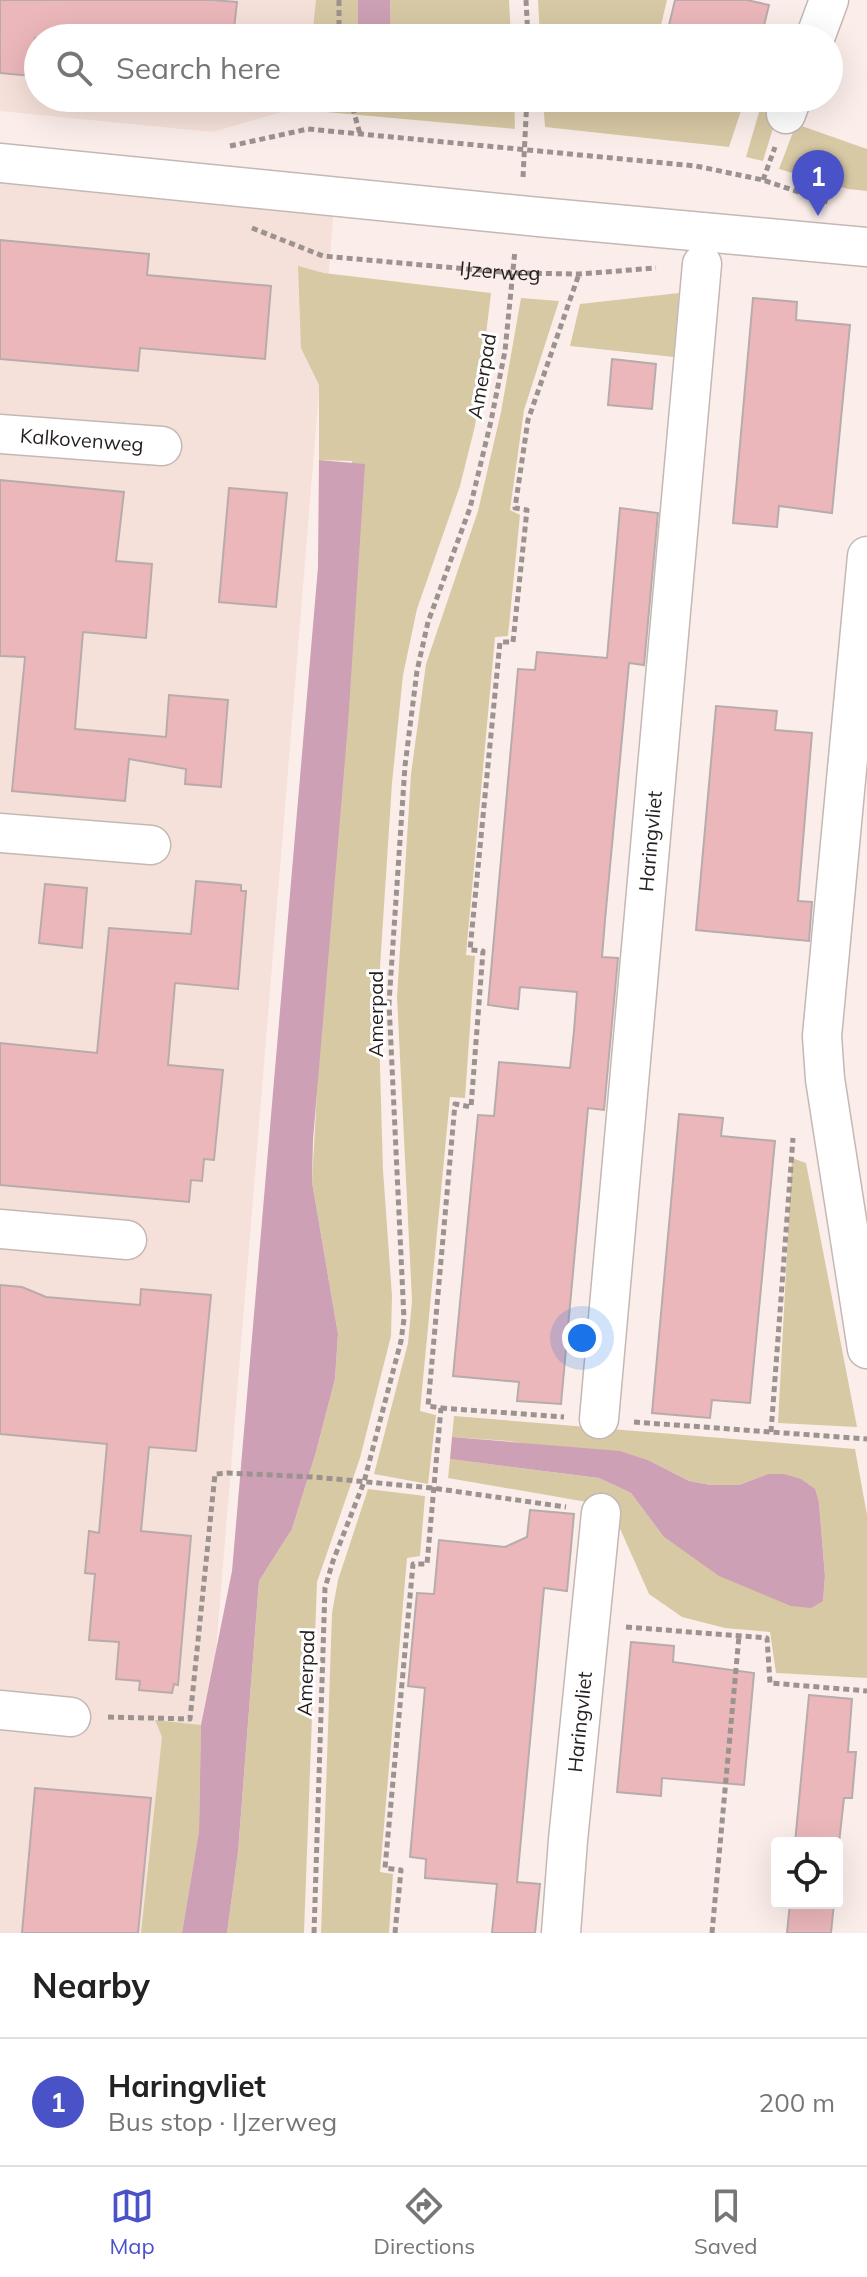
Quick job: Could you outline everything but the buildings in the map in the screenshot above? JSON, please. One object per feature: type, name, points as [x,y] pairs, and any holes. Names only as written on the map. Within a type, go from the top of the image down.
[{"type":"street","points":[[820,24],[829,0]]},
{"type":"street","points":[[0,163],[867,247]]},
{"type":"street","name":"Haringvliet","points":[[599,1419],[702,264]]},
{"type":"street","name":"Kalkovenweg","points":[[0,434],[162,446]]},
{"type":"street","points":[[866,1341],[825,1079],[822,1036],[863,630],[867,556]]},
{"type":"street","points":[[0,833],[151,845]]},
{"type":"street","points":[[0,1229],[127,1240]]},
{"type":"street","name":"Haringvliet","points":[[561,1933],[601,1513]]},
{"type":"street","points":[[0,1710],[71,1717]]},
{"type":"path","points":[[339,0],[339,24]]},
{"type":"path","points":[[526,0],[527,24]]},
{"type":"path","points":[[354,112],[360,134]]},
{"type":"path","name":"Amerpad","points":[[314,1933],[325,1588],[364,1482],[404,1319],[389,1003],[405,766],[417,671],[428,622],[470,508],[505,351],[520,215],[526,112]]},
{"type":"path","points":[[223,147],[308,129],[696,166],[763,180],[843,205]]},
{"type":"path","name":"IJzerweg","points":[[241,224],[323,256],[512,273],[579,274],[702,264]]},
{"type":"path","points":[[579,274],[528,420],[515,508],[527,510],[513,642],[500,642],[470,950],[483,951],[471,1107],[455,1104],[428,1406],[867,1439]]},
{"type":"path","points":[[771,1432],[794,1127],[825,1079]]},
{"type":"path","points":[[395,1933],[401,1870],[385,1868],[413,1564],[427,1564],[441,1408]]},
{"type":"path","points":[[71,1717],[190,1719],[215,1474],[314,1477],[432,1488],[601,1513]]},
{"type":"path","points":[[589,1625],[767,1638],[770,1683],[867,1691]]},
{"type":"path","points":[[712,1933],[739,1636]]},
{"type":"shaded area","points":[[0,0],[330,0],[327,24],[24,24],[24,112],[282,112],[212,132],[0,111]]},
{"type":"shaded area","points":[[316,0],[358,0],[358,24],[313,24]]},
{"type":"shaded area","points":[[358,0],[390,0],[391,24],[358,24]]},
{"type":"shaded area","points":[[390,0],[509,0],[510,24],[391,24]]},
{"type":"shaded area","points":[[538,0],[667,0],[661,24],[539,24]]},
{"type":"shaded area","points":[[325,112],[514,112],[515,129]]},
{"type":"shaded area","points":[[544,112],[741,112],[729,147],[545,127]]},
{"type":"shaded area","points":[[759,112],[778,112],[763,161],[746,157]]},
{"type":"shaded area","points":[[796,124],[867,149],[867,191],[848,189],[779,169]]},
{"type":"shaded area","points":[[0,164],[335,196],[193,1933],[0,1933]]},
{"type":"shaded area","points":[[298,266],[324,273],[491,293],[475,426],[460,486],[417,609],[403,675],[392,783],[378,998],[383,1170],[392,1296],[391,1336],[360,1458],[317,1582],[304,1933],[227,1933],[238,1852],[259,1581],[292,1529],[335,1379],[338,1334],[312,1182],[352,461],[319,460],[319,385],[301,348]]},
{"type":"shaded area","points":[[679,293],[674,357],[570,346],[580,304]]},
{"type":"shaded area","points":[[521,298],[559,301],[524,410],[510,510],[520,515],[508,636],[495,637],[466,955],[475,956],[465,1098],[450,1097],[420,1411],[436,1415],[428,1484],[374,1474],[408,1343],[412,1301],[397,997],[411,774],[426,664],[478,511],[501,412]]},
{"type":"shaded area","points":[[319,460],[365,464],[348,724],[313,1140],[312,1182],[338,1334],[335,1379],[292,1529],[259,1581],[238,1852],[227,1933],[182,1933],[199,1831],[201,1725],[232,1571],[318,567]]},
{"type":"shaded area","points":[[792,1158],[806,1163],[857,1427],[778,1423]]},
{"type":"shaded area","points":[[454,1416],[855,1449],[867,1515],[867,1678],[776,1673],[770,1632],[725,1628],[682,1617],[649,1594],[610,1506],[448,1478],[450,1459],[599,1478],[631,1493],[663,1536],[823,1601],[825,1576],[819,1503],[768,1474],[739,1485],[711,1485],[689,1481],[650,1461],[508,1441],[452,1437]]},
{"type":"shaded area","points":[[452,1437],[620,1451],[650,1461],[689,1481],[711,1485],[739,1485],[768,1474],[801,1479],[815,1489],[819,1503],[825,1576],[823,1601],[811,1608],[791,1606],[719,1576],[663,1536],[631,1493],[599,1478],[450,1459]]},
{"type":"shaded area","points":[[368,1489],[425,1496],[420,1556],[407,1558],[380,1872],[393,1874],[389,1933],[321,1933],[332,1613],[338,1580]]},
{"type":"shaded area","points":[[155,1720],[201,1725],[199,1831],[182,1933],[141,1933],[162,1737]]},
{"type":"place","name":"Haringvliet","points":[[818,216]]}]
